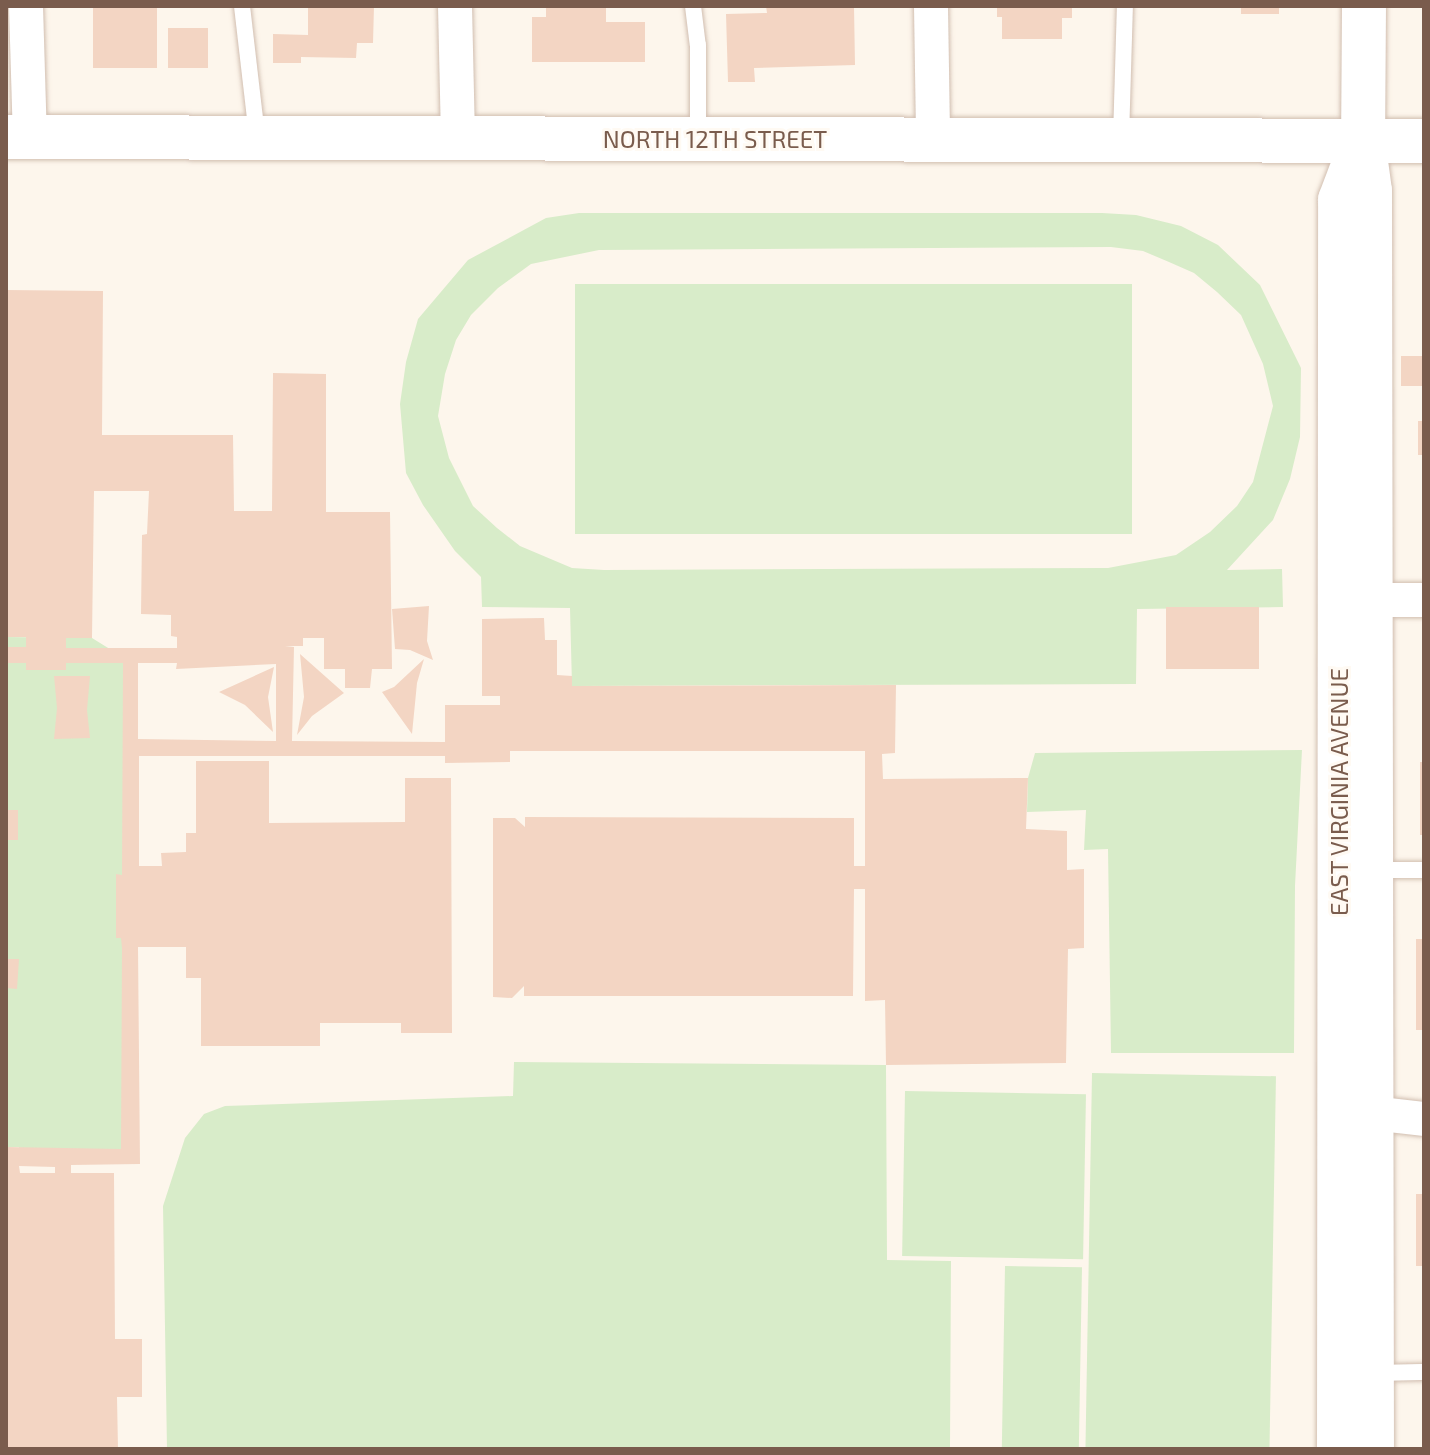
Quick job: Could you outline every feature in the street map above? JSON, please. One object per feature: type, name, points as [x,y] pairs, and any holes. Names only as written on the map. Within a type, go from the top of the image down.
[{"type":"street","points":[[18,137],[26,6]]},
{"type":"street","points":[[455,6],[458,138]]},
{"type":"street","points":[[931,6],[933,140]]},
{"type":"street","name":"EAST VIRGINIA AVENUE","points":[[1364,6],[1363,140],[1370,191],[1372,1449]]},
{"type":"street","name":"NORTH 12TH STREET","points":[[18,137],[1424,141]]},
{"type":"street","name":"EAST VIRGINIA AVENUE","points":[[1339,1449],[1340,200],[1363,140]]},
{"type":"street","points":[[1372,600],[1424,600]]},
{"type":"street","points":[[1372,1113],[1424,1119]]},
{"type":"lane","points":[[242,6],[257,138]]},
{"type":"lane","points":[[693,6],[698,45],[698,139]]},
{"type":"lane","points":[[1121,140],[1125,6]]},
{"type":"lane","points":[[1372,870],[1424,870]]},
{"type":"lane","points":[[1372,1373],[1424,1372]]},
{"type":"green space","points":[[579,213],[1102,213],[1136,215],[1181,226],[1218,245],[1260,285],[1301,368],[1300,437],[1290,479],[1273,520],[1227,570],[1282,569],[1283,607],[1137,609],[1136,684],[572,686],[570,608],[482,607],[481,577],[455,551],[423,505],[406,473],[400,404],[406,362],[418,319],[468,260],[546,218]],"holes":[[[1111,247],[1143,251],[1194,273],[1241,315],[1263,364],[1273,406],[1253,482],[1237,506],[1210,532],[1176,555],[1108,568],[572,568],[520,546],[497,528],[473,506],[449,458],[438,416],[445,374],[456,340],[471,315],[498,288],[531,264],[599,250]]]},
{"type":"green space","points":[[575,284],[1132,284],[1132,534],[575,534]]},
{"type":"green space","points":[[6,637],[92,638],[113,651],[131,650],[133,1155],[19,1162],[19,1147],[6,1147]]},
{"type":"green space","points":[[1302,750],[1295,886],[1294,1053],[1111,1053],[1108,849],[1084,850],[1086,810],[1027,812],[1028,778],[1035,753]]},
{"type":"green space","points":[[514,1062],[886,1065],[887,1260],[951,1261],[950,1449],[167,1449],[163,1206],[185,1138],[204,1114],[225,1106],[513,1096]]},
{"type":"green space","points":[[1092,1073],[1276,1076],[1269,1449],[1085,1449]]},
{"type":"green space","points":[[905,1091],[1086,1094],[1083,1259],[902,1256]]},
{"type":"green space","points":[[1005,1266],[1082,1267],[1079,1449],[1002,1449]]},
{"type":"building","points":[[93,6],[157,6],[157,68],[93,68]]},
{"type":"building","points":[[308,6],[374,6],[373,43],[357,43],[356,58],[301,57],[301,63],[273,63],[273,34],[308,35]]},
{"type":"building","points":[[546,6],[606,6],[606,22],[645,22],[645,62],[532,62],[532,17],[546,17]]},
{"type":"building","points":[[766,6],[854,6],[855,65],[754,68],[755,82],[728,82],[726,14],[767,13]]},
{"type":"building","points":[[997,6],[1072,6],[1072,18],[1062,18],[1062,39],[1002,39],[1002,17],[997,17]]},
{"type":"building","points":[[1241,6],[1279,6],[1279,14],[1241,14]]},
{"type":"building","points":[[168,28],[208,28],[208,68],[168,68]]},
{"type":"building","points":[[6,290],[103,291],[102,435],[233,435],[234,511],[272,511],[273,373],[326,374],[326,512],[390,512],[392,669],[372,669],[370,688],[345,688],[345,669],[324,669],[324,638],[303,638],[303,646],[285,646],[294,647],[292,741],[445,742],[445,705],[500,705],[500,696],[482,696],[482,619],[544,618],[545,640],[557,640],[557,675],[572,676],[572,686],[896,685],[895,753],[882,754],[883,779],[1028,778],[1026,829],[1067,831],[1067,870],[1084,869],[1084,948],[1068,949],[1066,1063],[886,1065],[885,1000],[865,1001],[865,889],[854,889],[853,996],[524,996],[524,986],[512,998],[493,997],[493,818],[515,818],[525,827],[525,817],[854,818],[854,866],[865,866],[865,751],[510,751],[510,762],[445,763],[445,756],[139,756],[139,866],[162,866],[161,853],[186,852],[186,833],[196,833],[196,761],[269,761],[269,823],[405,822],[405,778],[451,778],[452,1033],[401,1033],[401,1023],[320,1023],[320,1046],[201,1046],[201,978],[186,978],[186,947],[138,947],[140,1164],[71,1165],[71,1173],[114,1173],[115,1339],[142,1339],[142,1397],[117,1397],[118,1449],[6,1449],[6,1147],[121,1149],[122,948],[121,938],[116,938],[116,874],[122,875],[123,663],[66,663],[66,670],[26,670],[26,663],[6,663],[6,647],[26,647],[26,637],[6,637]],"holes":[[[94,491],[149,491],[147,534],[142,535],[141,614],[171,615],[171,636],[177,637],[177,648],[66,648],[66,638],[92,638]],[[138,663],[177,663],[176,669],[276,664],[276,741],[138,739]],[[19,1166],[55,1167],[55,1173],[20,1173]]]},
{"type":"building","points":[[1401,356],[1423,356],[1423,386],[1401,386]]},
{"type":"building","points":[[1418,421],[1424,421],[1424,455],[1418,455]]},
{"type":"building","points":[[429,606],[427,641],[433,660],[410,650],[395,649],[392,609]]},
{"type":"building","points":[[1166,607],[1259,607],[1259,669],[1166,669]]},
{"type":"building","points":[[300,654],[344,693],[312,716],[297,735],[304,697]]},
{"type":"building","points":[[424,659],[417,683],[412,734],[382,692],[394,687]]},
{"type":"building","points":[[274,667],[268,697],[273,732],[245,705],[219,692]]},
{"type":"building","points":[[54,676],[90,676],[87,710],[90,738],[54,739],[57,708]]},
{"type":"building","points":[[1420,762],[1424,762],[1424,835],[1420,835]]},
{"type":"building","points":[[6,810],[18,810],[18,840],[6,840]]},
{"type":"building","points":[[1416,939],[1424,939],[1424,1030],[1416,1030]]},
{"type":"building","points":[[6,959],[19,959],[17,989],[6,988]]},
{"type":"building","points":[[1416,1194],[1424,1194],[1424,1266],[1416,1266]]}]
